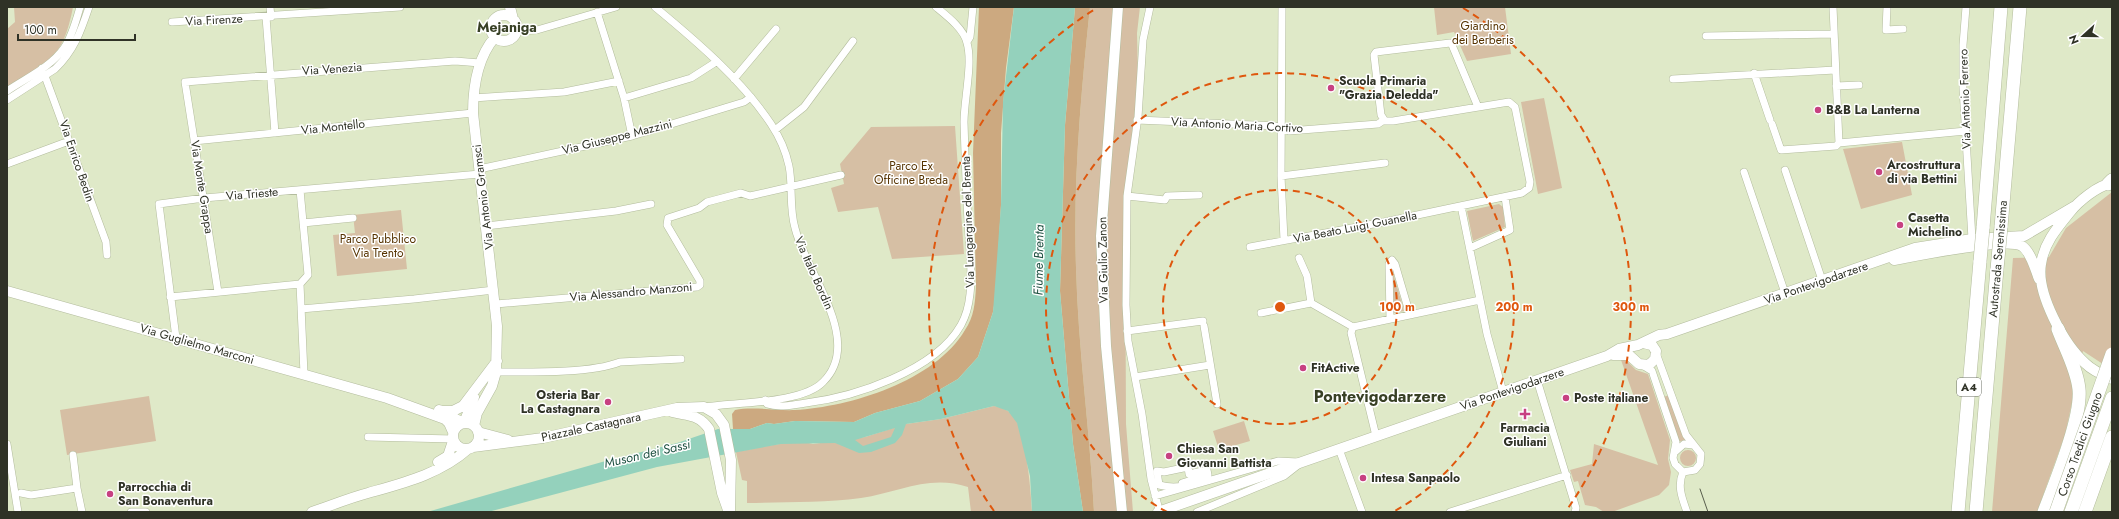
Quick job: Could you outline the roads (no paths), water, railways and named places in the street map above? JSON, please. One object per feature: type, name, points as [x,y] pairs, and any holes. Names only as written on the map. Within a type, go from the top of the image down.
[{"type":"highway","name":"Autostrada Serenissima","points":[[1958,512],[2001,7]]},
{"type":"highway","name":"Autostrada Serenissima","points":[[1976,512],[2020,7]]},
{"type":"highway","points":[[2048,512],[2080,401],[2076,376],[2058,329]]},
{"type":"highway","name":"Corso Tredici Giugno","points":[[2048,512],[2112,354]]},
{"type":"highway","name":"Corso Tredici Giugno","points":[[2071,512],[2112,398]]},
{"type":"highway","points":[[2085,512],[2112,437]]},
{"type":"main road","points":[[500,7],[491,27],[495,37],[506,41],[513,38],[517,31],[510,7]]},
{"type":"main road","name":"Via Giulio Zanon","points":[[1118,7],[1106,152],[1101,236],[1106,346],[1122,512]]},
{"type":"main road","points":[[496,18],[506,16],[513,19]]},
{"type":"main road","name":"Via Antonio Gramsci","points":[[441,410],[453,412],[458,410],[479,384],[492,372],[497,361],[496,304],[473,113],[473,98],[480,63],[488,45],[495,37]]},
{"type":"main road","points":[[2040,282],[2041,264],[2049,239],[2075,206],[2111,182]]},
{"type":"main road","name":"Via Pontevigodarzere","points":[[1158,509],[1339,449],[1611,354],[1619,349],[1640,344],[1659,335],[1667,334],[1915,248],[1972,239],[2024,236],[2075,206]]},
{"type":"main road","name":"Via Pontevigodarzere","points":[[1874,263],[1971,248],[2016,244],[2026,250],[2058,329],[2086,364],[2100,374],[2112,379]]},
{"type":"main road","name":"Via Guglielmo Marconi","points":[[7,291],[386,398],[445,419],[449,423],[453,437]]},
{"type":"main road","points":[[1644,366],[1654,361],[1657,344],[1667,334]]},
{"type":"main road","points":[[1634,359],[1634,350],[1640,344],[1650,344],[1656,352]]},
{"type":"main road","name":"Via Pontevigodarzere","points":[[1611,354],[1626,355],[1644,366]]},
{"type":"main road","name":"Via Antonio Gramsci","points":[[476,429],[477,413],[492,386],[492,372]]},
{"type":"main road","name":"Via Antonio Gramsci","points":[[463,423],[479,384]]},
{"type":"main road","name":"Via Guglielmo Marconi","points":[[386,398],[441,410],[463,423]]},
{"type":"main road","name":"Piazzale Castagnara","points":[[471,448],[543,438],[687,406],[704,407]]},
{"type":"main road","points":[[704,407],[722,421],[731,460],[731,500],[729,512]]},
{"type":"main road","name":"Piazzale Castagnara","points":[[668,410],[697,417],[704,422],[709,429],[722,494],[729,512]]},
{"type":"main road","points":[[312,512],[367,493],[387,489],[445,466],[471,448],[478,440],[476,429],[463,423],[458,425],[448,456],[442,460],[385,483],[367,493]]},
{"type":"main road","name":"Piazzale Castagnara","points":[[476,429],[514,442]]},
{"type":"main road","points":[[453,437],[459,448],[471,448]]},
{"type":"main road","points":[[731,500],[734,512]]},
{"type":"street","points":[[7,91],[54,59],[65,46],[80,7]]},
{"type":"street","points":[[7,100],[62,62],[76,43],[89,7]]},
{"type":"street","points":[[270,7],[268,17],[275,133]]},
{"type":"street","name":"Via Firenze","points":[[172,22],[268,17],[400,7]]},
{"type":"street","points":[[517,31],[537,30],[616,7]]},
{"type":"street","name":"Via Italo Bordin","points":[[654,7],[678,25],[751,97],[775,130],[788,164],[791,210],[799,242],[825,293],[832,313],[837,343],[836,356],[832,371],[824,382],[813,390],[765,400],[704,407]]},
{"type":"street","points":[[936,7],[957,27],[967,42],[970,37],[973,7]]},
{"type":"street","name":"Via Giulio Zanon","points":[[1150,7],[1143,40],[1137,120],[1127,196],[1125,270],[1127,331],[1142,414],[1150,480],[1158,509]]},
{"type":"street","points":[[1282,7],[1281,176],[1284,240]]},
{"type":"street","points":[[1834,7],[1835,70],[1839,143]]},
{"type":"street","points":[[1888,7],[1886,30],[1903,29]]},
{"type":"street","name":"Via Antonio Ferrero","points":[[1966,7],[1963,52],[1972,239]]},
{"type":"street","points":[[597,12],[619,80],[632,136]]},
{"type":"street","points":[[734,80],[776,28]]},
{"type":"street","points":[[1706,36],[1834,34]]},
{"type":"street","points":[[775,130],[804,107],[853,41]]},
{"type":"street","name":"Via Lungargine del Brenta","points":[[765,400],[767,404],[771,405],[789,406],[832,400],[878,386],[919,364],[946,344],[960,326],[968,308],[971,274],[964,120],[967,42]]},
{"type":"street","points":[[1384,120],[1381,115],[1374,55],[1379,52],[1450,43],[1459,59],[1478,107]]},
{"type":"street","name":"Via Venezia","points":[[185,82],[271,74],[455,61],[480,63]]},
{"type":"street","points":[[624,98],[691,78],[716,62]]},
{"type":"street","name":"Via Enrico Bedin","points":[[42,68],[46,74],[106,242],[107,256]]},
{"type":"street","points":[[1673,78],[1835,70]]},
{"type":"street","points":[[1754,73],[1781,150],[1836,146],[1839,143],[1966,130]]},
{"type":"street","points":[[473,98],[564,92],[619,80]]},
{"type":"street","name":"Via Monte Grappa","points":[[185,82],[218,292]]},
{"type":"street","points":[[1836,86],[1859,85]]},
{"type":"street","name":"Via Giuseppe Mazzini","points":[[479,171],[632,136],[744,102],[751,97]]},
{"type":"street","name":"Via Antonio Maria Cortivo","points":[[1137,120],[1257,125],[1282,128],[1289,131],[1378,124],[1384,120],[1393,121],[1509,102],[1516,107]]},
{"type":"street","name":"Via Beato Luigi Guanella","points":[[1250,247],[1384,222],[1505,197],[1526,191],[1530,182],[1516,107]]},
{"type":"street","name":"Via Montello","points":[[194,141],[473,113]]},
{"type":"street","points":[[7,164],[70,140]]},
{"type":"street","points":[[1281,176],[1385,163]]},
{"type":"street","points":[[1785,170],[1822,280]]},
{"type":"street","name":"Via Trieste","points":[[176,338],[159,204],[204,198],[300,190],[479,171]]},
{"type":"street","points":[[1744,172],[1785,293]]},
{"type":"street","name":"Via Alessandro Manzoni","points":[[496,304],[697,287],[700,285],[700,281],[666,225],[668,218],[700,208],[707,202],[741,193],[750,196],[841,175]]},
{"type":"street","points":[[170,297],[300,284],[308,275],[300,190]]},
{"type":"street","points":[[1127,196],[1165,200],[1167,196],[1199,195]]},
{"type":"street","points":[[1470,248],[1510,230],[1505,197]]},
{"type":"street","points":[[486,226],[616,211],[650,204]]},
{"type":"street","points":[[1461,206],[1480,300],[1503,392]]},
{"type":"street","points":[[303,223],[353,218]]},
{"type":"street","points":[[1299,258],[1307,276],[1311,303]]},
{"type":"street","points":[[1390,319],[1389,264],[1392,260],[1395,264],[1410,315]]},
{"type":"street","points":[[300,284],[304,374]]},
{"type":"street","points":[[302,309],[494,290]]},
{"type":"street","points":[[1261,313],[1311,303],[1353,327],[1480,300]]},
{"type":"street","points":[[1127,331],[1204,324],[1217,404]]},
{"type":"street","points":[[1353,327],[1351,333],[1376,436]]},
{"type":"street","points":[[1644,366],[1652,371],[1675,438],[1675,464],[1683,472],[1692,472],[1700,464],[1700,451],[1693,445],[1686,435],[1656,352]]},
{"type":"street","points":[[492,372],[556,371],[610,366],[620,362],[681,359]]},
{"type":"street","points":[[1135,377],[1210,365]]},
{"type":"street","points":[[1537,380],[1567,475],[1576,508],[1575,512]]},
{"type":"street","points":[[722,421],[719,413],[724,405]]},
{"type":"street","points":[[368,437],[453,437]]},
{"type":"street","points":[[7,444],[10,485],[18,512]]},
{"type":"street","points":[[1674,453],[1681,446],[1693,445]]},
{"type":"street","points":[[1339,449],[1362,512]]},
{"type":"street","points":[[73,455],[82,512]]},
{"type":"street","name":"Via Pontevigodarzere","points":[[1155,496],[1170,490],[1278,461],[1300,462]]},
{"type":"street","name":"Via Pontevigodarzere","points":[[1197,512],[1284,476],[1300,462]]},
{"type":"street","points":[[1188,467],[1189,474],[1207,470],[1208,475],[1182,483],[1182,486],[1172,488],[1159,485],[1157,471],[1164,472],[1188,467]]},
{"type":"street","points":[[1683,472],[1680,484],[1680,493],[1687,512]]},
{"type":"street","points":[[1450,512],[1567,475]]},
{"type":"street","points":[[1150,480],[1157,486],[1170,490]]},
{"type":"street","points":[[21,493],[30,495],[77,488]]},
{"type":"street","points":[[131,512],[146,512]]},
{"type":"water","points":[[1014,7],[1075,7],[1065,125],[1060,291],[1073,444],[1083,512],[1032,512],[1030,476],[1017,423],[1008,411],[994,406],[941,419],[906,424],[902,435],[895,443],[871,452],[859,453],[835,443],[781,444],[657,467],[488,512],[427,512],[602,462],[677,443],[718,429],[750,429],[767,423],[774,424],[795,421],[854,422],[875,413],[920,401],[958,379],[978,357],[993,312],[1001,205],[1003,102]],"holes":[[[895,428],[891,437],[863,446],[855,440]]]},
{"type":"tram line","points":[[1700,489],[1708,512]]},
{"type":"place","name":"Scuola Primaria \"Grazia Deledda\"","points":[[1331,88]]},
{"type":"place","name":"B&B La Lanterna","points":[[1818,110]]},
{"type":"place","name":"Arcostruttura di via Bettini","points":[[1879,172]]},
{"type":"place","name":"Casetta Michelino","points":[[1900,225]]},
{"type":"place","name":"FitActive","points":[[1303,368]]},
{"type":"place","name":"Poste italiane","points":[[1566,398]]},
{"type":"place","name":"Osteria Bar La Castagnara","points":[[608,402]]},
{"type":"place","name":"Farmacia Giuliani","points":[[1525,414]]},
{"type":"place","name":"Chiesa San Giovanni Battista","points":[[1169,456]]},
{"type":"place","name":"Intesa Sanpaolo","points":[[1363,478]]},
{"type":"place","name":"Parrocchia di San Bonaventura","points":[[110,494]]},
{"type":"district","name":"Mejaniga","points":[[507,27]]},
{"type":"district","name":"Pontevigodarzere","points":[[1380,396]]},
{"type":"park label","name":"Giardino dei Berberis","points":[[1483,33]]},
{"type":"park label","name":"Parco Ex Officine Breda","points":[[911,173]]},
{"type":"park label","name":"Parco Pubblico Via Trento","points":[[378,246]]},
{"type":"water label","name":"Fiume Brenta","points":[[1038,260]]},
{"type":"water label","name":"Muson dei Sassi","points":[[647,453]]}]
